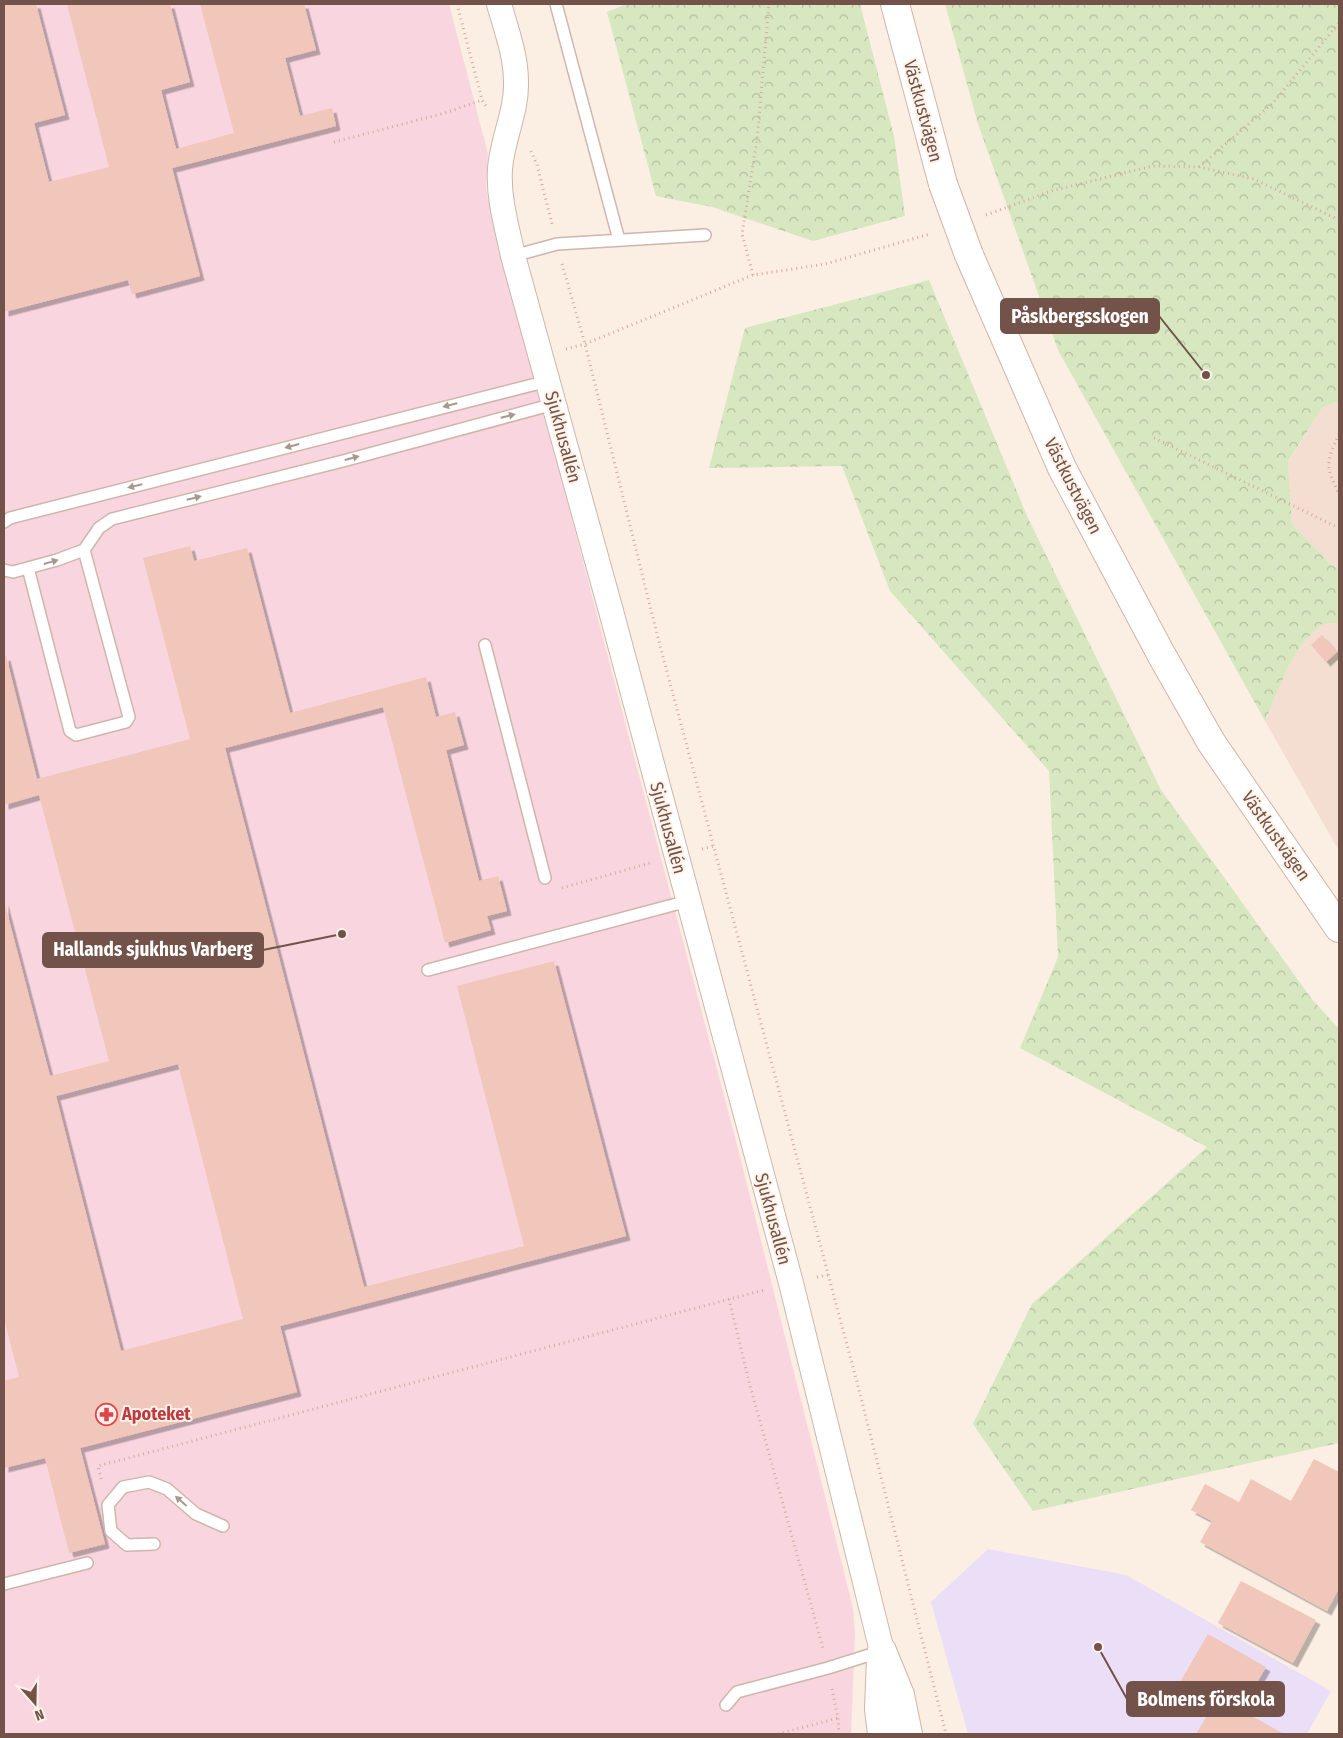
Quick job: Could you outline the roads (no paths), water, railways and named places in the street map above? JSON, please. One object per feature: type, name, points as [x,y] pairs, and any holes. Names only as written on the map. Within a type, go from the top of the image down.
[{"type":"street","name":"Sjukhusallén","points":[[499,4],[515,66],[516,84],[500,168],[499,187],[502,208],[790,1283],[882,1652]]},
{"type":"street","name":"Västkustvägen","points":[[895,4],[943,184],[969,256],[1062,468],[1161,654],[1211,742],[1339,928]]},
{"type":"street","points":[[870,1734],[880,1722],[882,1652]]},
{"type":"street","points":[[882,1652],[900,1695],[908,1734]]},
{"type":"lane","points":[[556,4],[619,240]]},
{"type":"lane","points":[[514,256],[556,244],[705,235]]},
{"type":"lane","points":[[4,522],[10,518],[548,381]]},
{"type":"lane","points":[[4,570],[13,572],[57,560],[84,550],[99,528],[112,519],[334,463],[554,404]]},
{"type":"lane","points":[[28,568],[70,731],[76,735],[126,722],[129,717],[84,550]]},
{"type":"lane","points":[[485,645],[545,878]]},
{"type":"lane","points":[[428,970],[688,901]]},
{"type":"lane","points":[[154,1544],[127,1545],[111,1531],[108,1505],[123,1487],[149,1482],[167,1489],[196,1514],[223,1526]]},
{"type":"lane","points":[[4,1584],[86,1563]]},
{"type":"lane","points":[[726,1705],[738,1692],[882,1652]]},
{"type":"place","name":"Påskbergsskogen","points":[[1206,375]]},
{"type":"place","name":"Hallands sjukhus Varberg","points":[[342,934]]},
{"type":"place","name":"Apoteket","points":[[106,1414]]},
{"type":"place","name":"Bolmens förskola","points":[[1098,1647]]}]
